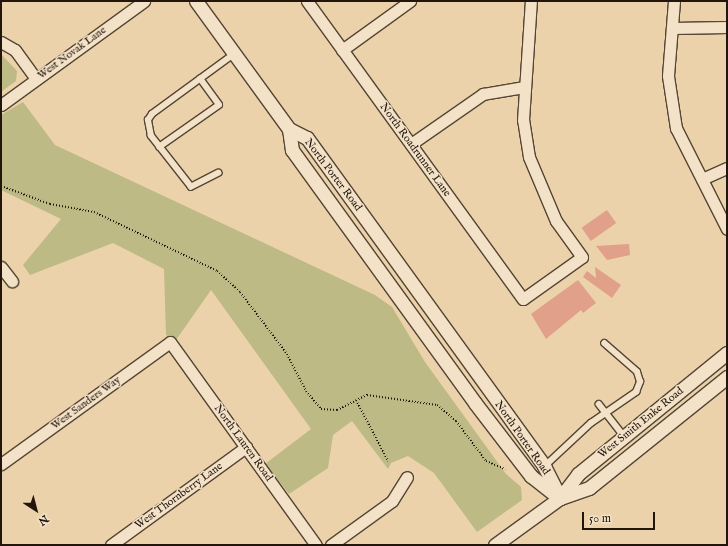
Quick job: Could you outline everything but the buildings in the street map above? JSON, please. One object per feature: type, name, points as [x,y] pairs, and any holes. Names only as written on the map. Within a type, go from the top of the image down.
[{"type":"street","name":"West Novak Lane","points":[[1,105],[144,1]]},
{"type":"street","name":"North Porter Road","points":[[196,1],[289,129],[307,138],[544,466],[560,498]]},
{"type":"street","name":"North Roadrunner Lane","points":[[307,1],[523,300],[582,257],[539,188],[524,127],[524,87]]},
{"type":"street","points":[[342,50],[410,1]]},
{"type":"street","points":[[411,144],[483,94],[524,87],[531,1]]},
{"type":"street","points":[[674,1],[668,76],[671,104],[676,128],[727,229]]},
{"type":"street","points":[[672,28],[727,27]]},
{"type":"street","points":[[1,42],[15,50],[36,79]]},
{"type":"street","name":"North Porter Road","points":[[289,129],[292,150],[475,403],[531,476],[560,498]]},
{"type":"street","points":[[702,179],[727,168]]},
{"type":"street","points":[[1,267],[12,281]]},
{"type":"street","name":"North Lauren Road","points":[[170,342],[316,545]]},
{"type":"street","name":"West Sanders Way","points":[[1,464],[170,342]]},
{"type":"street","name":"West Smith Enke Road","points":[[560,498],[578,474],[727,352]]},
{"type":"street","name":"West Smith Enke Road","points":[[495,545],[560,498],[589,488],[727,377]]},
{"type":"street","name":"West Thornberry Lane","points":[[111,545],[246,447]]},
{"type":"street","points":[[331,545],[392,501],[407,478]]},
{"type":"lane","points":[[218,173],[191,187],[159,147],[148,125],[152,114],[234,54]]},
{"type":"lane","points":[[159,147],[219,105],[200,79]]},
{"type":"lane","points":[[544,466],[606,411],[636,392],[640,382],[629,364],[605,344]]},
{"type":"lane","points":[[599,404],[625,436]]},
{"type":"path","points":[[1,186],[50,204],[94,212],[209,266],[240,292],[287,354],[316,404],[331,411],[367,395],[437,405],[456,421],[486,461],[505,469]]},
{"type":"path","points":[[356,400],[388,461]]},
{"type":"shaded area","points":[[1,54],[17,71],[16,81],[1,92]]},
{"type":"shaded area","points":[[23,102],[55,145],[375,295],[392,307],[425,362],[506,474],[521,487],[522,500],[477,532],[434,473],[408,456],[391,463],[388,469],[352,421],[333,435],[328,468],[289,494],[265,464],[311,429],[211,290],[176,340],[166,335],[164,269],[113,243],[30,275],[23,265],[61,219],[1,190],[1,115]]}]
